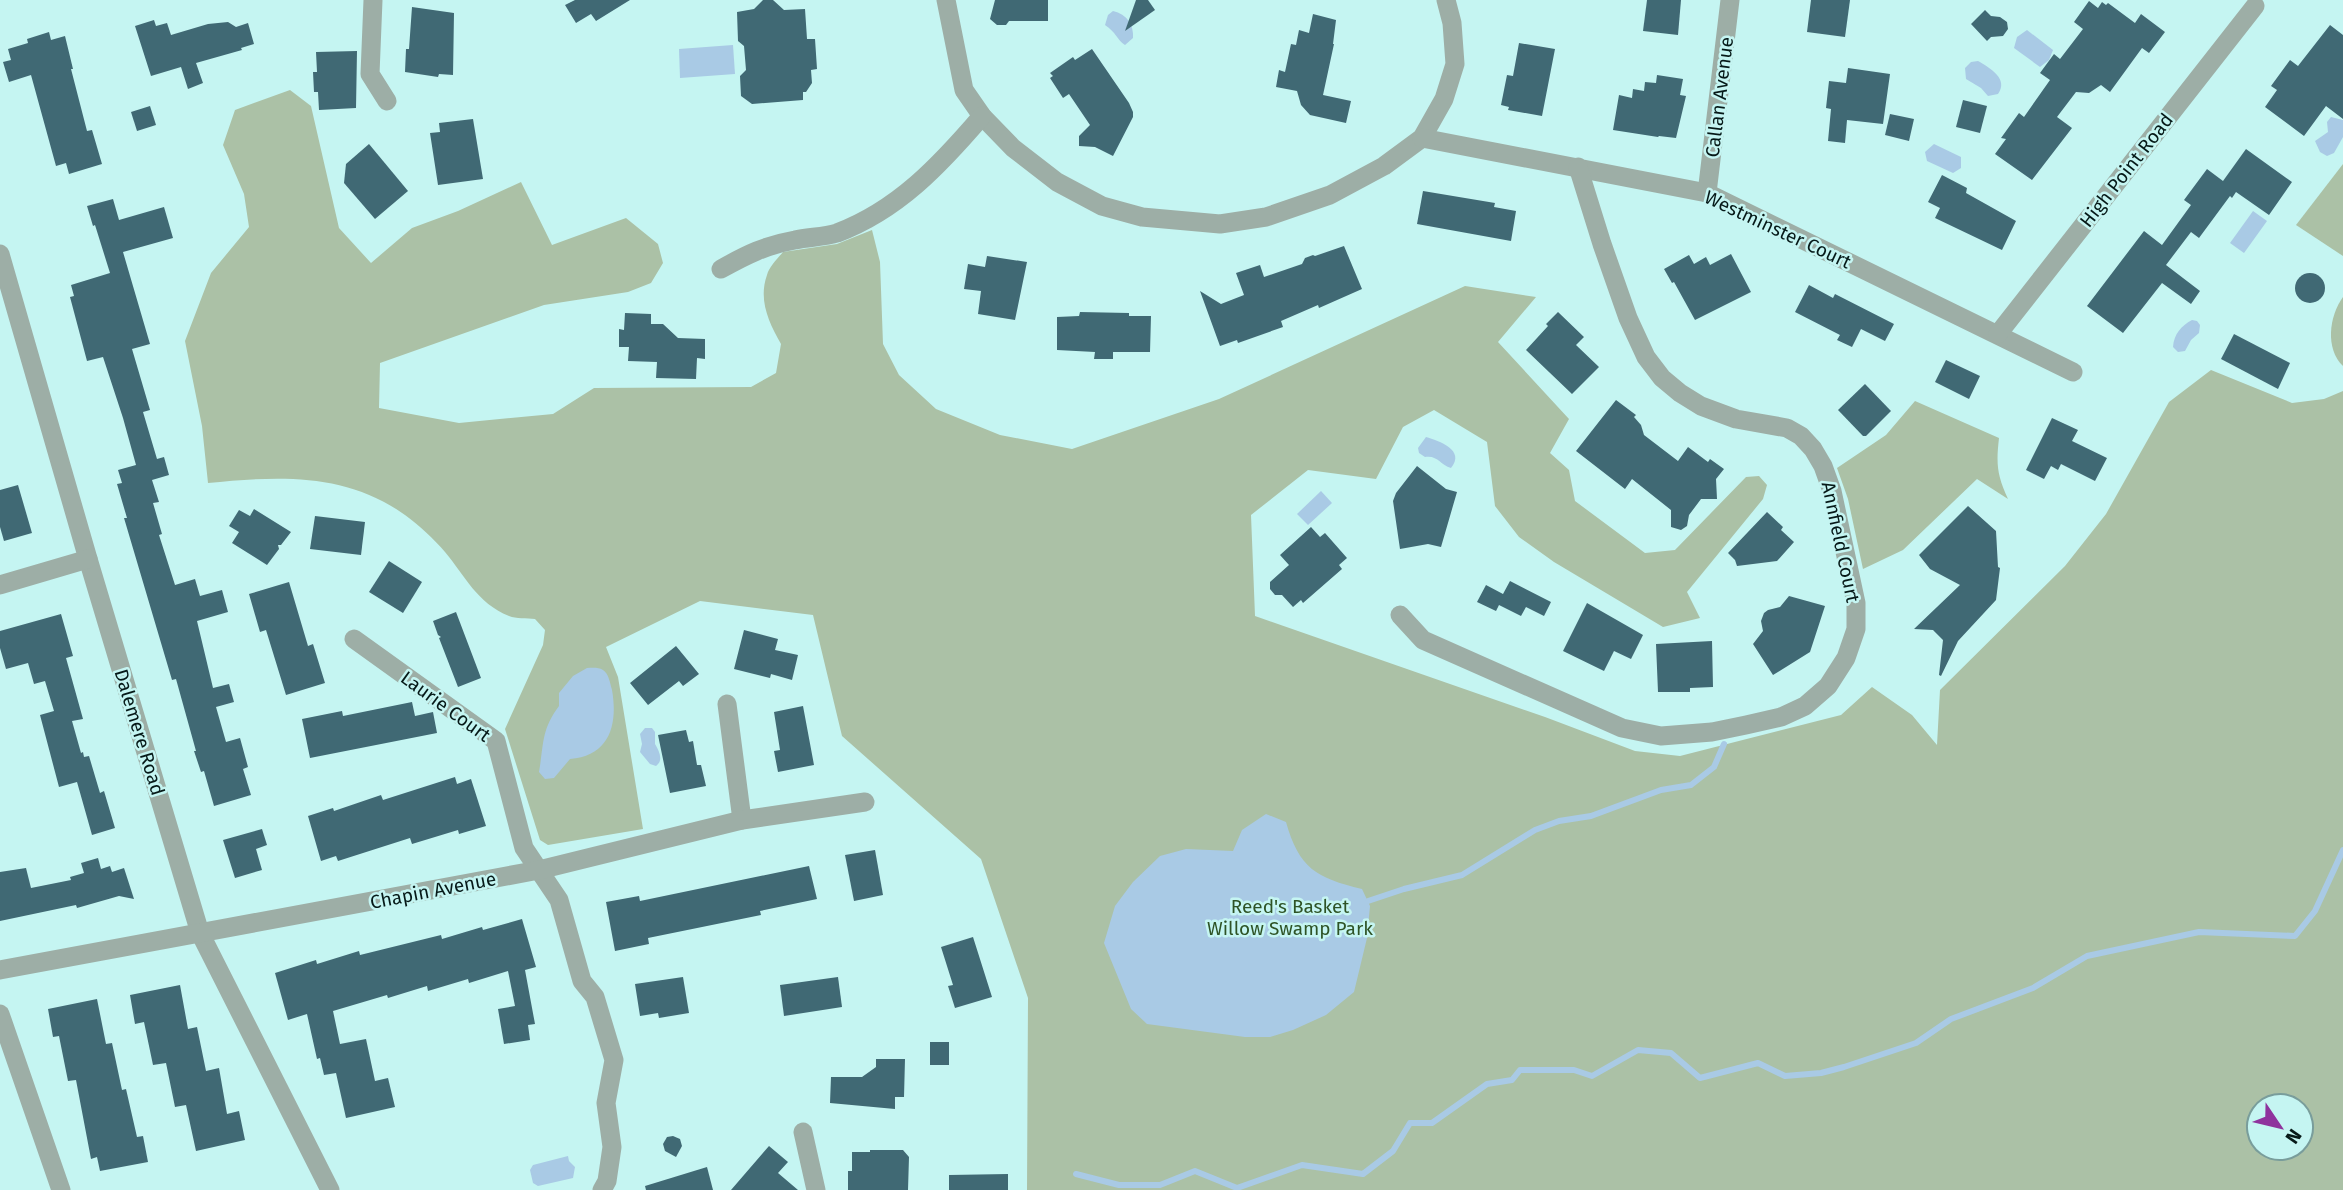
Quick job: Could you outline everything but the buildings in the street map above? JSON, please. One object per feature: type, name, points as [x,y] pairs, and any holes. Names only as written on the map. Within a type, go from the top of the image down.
[{"type":"street","points":[[373,0],[370,74],[387,102]]},
{"type":"street","points":[[946,0],[964,90],[982,117],[1013,148],[1057,182],[1102,206],[1142,217],[1220,224],[1266,217],[1330,195],[1384,166],[1422,138],[1444,99],[1455,64],[1452,23],[1446,0]]},
{"type":"street","name":"Callan Avenue","points":[[1707,193],[1730,0]]},
{"type":"street","name":"High Point Road","points":[[1998,334],[2255,6]]},
{"type":"street","points":[[721,269],[757,249],[835,233],[879,213],[927,177],[982,117]]},
{"type":"street","name":"Westminster Court","points":[[1422,138],[1707,193],[2073,372]]},
{"type":"street","name":"Annfield Court","points":[[1401,615],[1423,640],[1622,727],[1661,736],[1712,732],[1781,717],[1805,706],[1828,686],[1846,658],[1856,629],[1856,603],[1832,491],[1823,466],[1813,449],[1794,432],[1768,424],[1736,419],[1680,393],[1662,378],[1646,357],[1628,318],[1578,167]]},
{"type":"street","name":"Dalemere Road","points":[[0,254],[9,322],[88,559],[200,933],[330,1190]]},
{"type":"street","points":[[0,585],[88,559]]},
{"type":"street","name":"Laurie Court","points":[[354,639],[496,741],[524,848],[559,900],[582,981],[595,997],[614,1059],[606,1103],[612,1147],[607,1181],[602,1190]]},
{"type":"street","points":[[727,704],[742,820]]},
{"type":"street","name":"Chapin Avenue","points":[[0,970],[540,870],[742,820],[865,803]]},
{"type":"street","points":[[0,1014],[61,1190]]},
{"type":"street","points":[[803,1132],[816,1190]]},
{"type":"green space","name":"Reed's Basket Willow Swamp Park","points":[[290,90],[311,106],[339,228],[371,263],[412,228],[458,211],[521,182],[552,245],[626,218],[658,244],[663,263],[651,283],[628,292],[544,305],[380,363],[379,408],[459,423],[553,414],[594,388],[751,387],[776,373],[781,344],[769,320],[764,302],[767,275],[774,263],[783,252],[837,244],[872,230],[880,262],[883,344],[899,375],[936,409],[1000,435],[1072,449],[1219,399],[1465,286],[1536,297],[1498,342],[1569,419],[1550,453],[1569,470],[1575,501],[1645,553],[1675,550],[1746,477],[1759,476],[1767,485],[1763,499],[1687,592],[1700,618],[1663,627],[1554,562],[1519,537],[1495,506],[1487,442],[1434,410],[1403,427],[1376,479],[1308,470],[1251,515],[1255,616],[1635,751],[1680,756],[1841,715],[1872,687],[1912,715],[1937,745],[1940,690],[2065,566],[2106,514],[2169,402],[2211,370],[2292,403],[2324,399],[2343,391],[2343,1190],[1027,1190],[1028,998],[981,859],[842,736],[813,615],[700,601],[606,647],[618,677],[643,829],[548,845],[540,840],[505,729],[543,645],[545,630],[535,619],[512,617],[488,604],[472,588],[441,547],[421,528],[382,501],[359,491],[310,480],[260,479],[208,483],[202,426],[185,341],[211,273],[249,227],[244,194],[223,145],[235,110]]},
{"type":"green space","points":[[2343,164],[2343,256],[2296,225]]},
{"type":"green space","points":[[2343,297],[2343,366],[2333,351],[2331,332],[2335,313]]},
{"type":"green space","points":[[1915,401],[1999,438],[1998,469],[2008,499],[1977,479],[1903,550],[1863,569],[1848,499],[1837,468],[1886,435]]},
{"type":"water","points":[[1113,11],[1126,17],[1131,25],[1133,38],[1125,45],[1105,25],[1108,15]]},
{"type":"water","points":[[2027,30],[2053,50],[2049,60],[2040,67],[2014,48],[2017,37]]},
{"type":"water","points":[[733,45],[735,74],[680,78],[679,49]]},
{"type":"water","points":[[1978,61],[2000,79],[2001,89],[1998,94],[1988,96],[1966,79],[1965,68],[1971,62]]},
{"type":"water","points":[[2331,117],[2343,120],[2343,137],[2334,153],[2327,156],[2320,152],[2315,141],[2328,132],[2327,122]]},
{"type":"water","points":[[1934,144],[1961,157],[1961,168],[1953,173],[1927,161],[1925,152]]},
{"type":"water","points":[[2253,211],[2267,221],[2244,253],[2230,243]]},
{"type":"water","points":[[2192,320],[2200,325],[2199,333],[2185,351],[2178,352],[2173,347],[2175,338],[2181,328]]},
{"type":"water","points":[[1426,437],[1453,451],[1455,462],[1451,468],[1419,453],[1418,448]]},
{"type":"water","points":[[1321,491],[1332,503],[1308,525],[1297,514]]},
{"type":"water","points":[[587,668],[597,668],[607,674],[614,703],[612,726],[602,745],[594,752],[570,759],[554,778],[545,779],[539,772],[543,745],[549,722],[559,706],[559,693],[573,676]]},
{"type":"water","points":[[645,728],[652,728],[655,732],[655,744],[660,758],[656,766],[650,764],[640,752],[640,734]]},
{"type":"water","points":[[1266,814],[1286,822],[1297,850],[1312,869],[1333,880],[1362,889],[1370,906],[1367,938],[1354,992],[1326,1015],[1270,1037],[1245,1037],[1147,1024],[1131,1009],[1104,943],[1115,906],[1133,882],[1160,856],[1186,849],[1233,851],[1242,830]]},
{"type":"water","points":[[568,1156],[575,1167],[573,1178],[538,1186],[533,1183],[530,1170],[533,1165]]},
{"type":"waterway","points":[[1368,901],[1462,875],[1535,830],[1559,821],[1591,816],[1661,790],[1691,785],[1714,767],[1724,744]]},
{"type":"waterway","points":[[1076,1174],[1119,1185],[1160,1185],[1195,1171],[1237,1188],[1302,1165],[1363,1174],[1393,1151],[1410,1123],[1432,1123],[1487,1084],[1512,1080],[1520,1070],[1574,1070],[1592,1076],[1638,1050],[1671,1053],[1700,1078],[1758,1063],[1785,1076],[1821,1073],[1916,1043],[1951,1019],[2033,988],[2087,956],[2199,932],[2295,936],[2315,911],[2343,850]]}]
